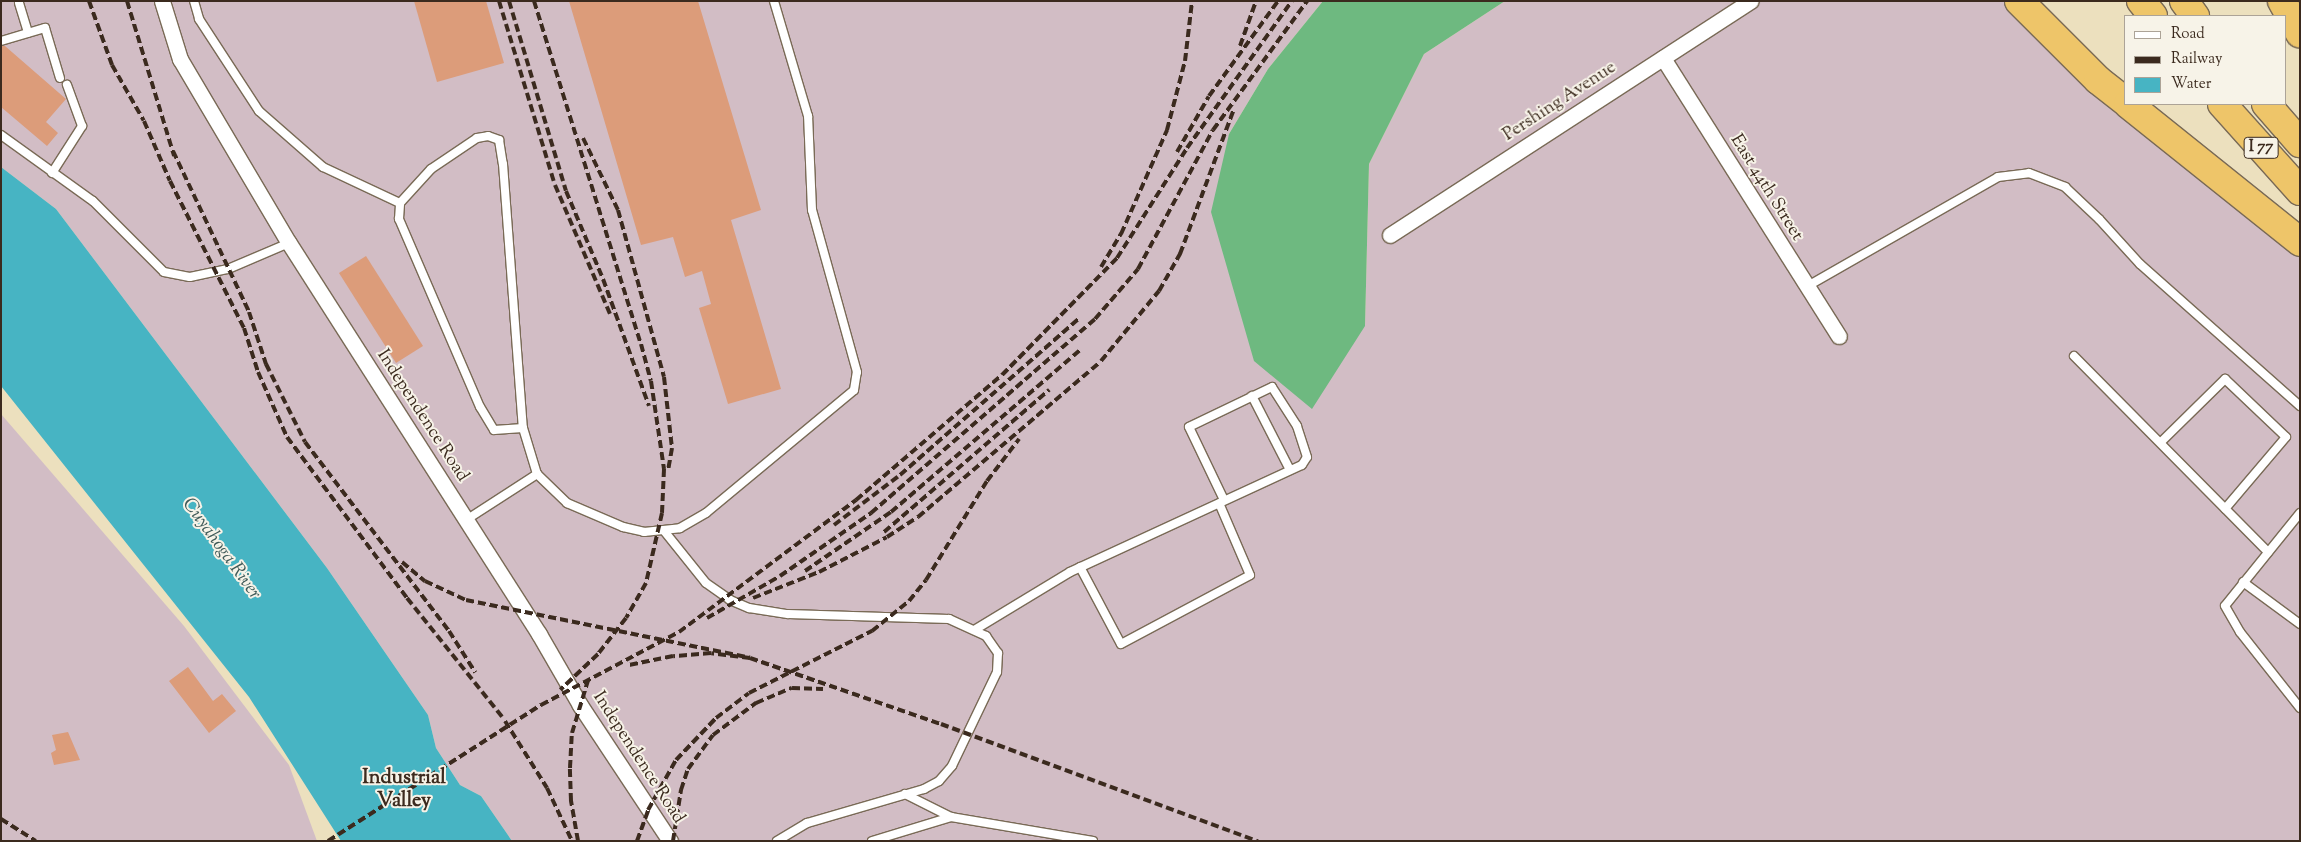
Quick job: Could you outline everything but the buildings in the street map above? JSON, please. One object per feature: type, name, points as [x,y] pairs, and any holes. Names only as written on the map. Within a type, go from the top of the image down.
[{"type":"highway","points":[[2019,1],[2098,80],[2124,100]]},
{"type":"highway","points":[[2141,1],[2151,15]]},
{"type":"highway","points":[[2184,1],[2194,15]]},
{"type":"highway","points":[[2282,1],[2300,34]]},
{"type":"highway","points":[[2129,105],[2300,242]]},
{"type":"highway","name":"I 77","points":[[2223,105],[2300,191]]},
{"type":"highway","name":"I 77","points":[[2267,105],[2300,143]]},
{"type":"street","name":"Independence Road","points":[[162,1],[180,59],[289,243],[466,520],[580,705],[670,841]]},
{"type":"street","name":"Pershing Avenue","points":[[1390,235],[1751,1]]},
{"type":"street","name":"East 44th Street","points":[[1663,58],[1806,287],[1839,336]]},
{"type":"lane","points":[[194,1],[199,18],[259,111],[323,167],[400,203]]},
{"type":"lane","points":[[523,428],[494,430],[480,406],[399,219],[400,203],[431,169],[477,138],[488,136],[499,140],[513,262],[523,428],[537,474],[567,503],[623,528],[644,532],[665,532],[680,528],[706,514],[800,432],[848,396],[857,381],[814,224],[808,116],[774,1]]},
{"type":"lane","points":[[19,3],[28,33]]},
{"type":"lane","points":[[1,41],[45,28],[60,78]]},
{"type":"lane","points":[[52,173],[82,126],[67,85]]},
{"type":"lane","points":[[1,135],[93,201],[164,272],[190,277],[228,269],[289,243]]},
{"type":"lane","points":[[1806,287],[1886,238],[1998,177],[2029,173],[2065,186],[2140,264],[2300,406]]},
{"type":"lane","points":[[2074,356],[2268,552]]},
{"type":"lane","points":[[2161,442],[2225,379],[2286,437],[2225,509]]},
{"type":"lane","points":[[976,629],[1080,567],[1221,502],[1290,470],[1302,465],[1307,458],[1289,410],[1272,387],[1189,428],[1221,502],[1250,576],[1121,644],[1080,567]]},
{"type":"lane","points":[[1252,396],[1290,470]]},
{"type":"lane","points":[[466,520],[537,474]]},
{"type":"lane","points":[[2300,513],[2225,606],[2240,632],[2300,708]]},
{"type":"lane","points":[[665,532],[706,583],[730,600],[749,608],[788,614],[949,619],[976,629],[994,644],[999,660],[997,672],[946,775],[932,786],[807,823],[777,841]]},
{"type":"lane","points":[[2243,582],[2300,624]]},
{"type":"lane","points":[[905,794],[951,817],[1093,841]]},
{"type":"lane","points":[[872,841],[951,817]]},
{"type":"shaded area","points":[[1,1],[1323,1],[1268,69],[1229,134],[1365,326],[1369,164],[1424,54],[1505,1],[2019,1],[2124,91],[2124,105],[2140,105],[2300,242],[2300,841],[512,841],[481,796],[460,785],[436,748],[428,715],[327,568],[56,209],[1,167]]},
{"type":"shaded area","points":[[1,414],[184,626],[289,765],[317,841],[1,841]]},
{"type":"green space","points":[[1323,1],[1505,1],[1424,54],[1369,164],[1365,326],[1312,409],[1254,361],[1211,212],[1229,134],[1268,69]]},
{"type":"water","name":"Cuyahoga River","points":[[1,167],[56,209],[327,568],[428,715],[436,748],[460,785],[481,796],[512,841],[341,841],[249,697],[1,386]]},
{"type":"railway","points":[[89,1],[112,65],[144,121],[170,181],[244,328],[258,372],[287,437],[407,598],[503,718]]},
{"type":"railway","points":[[127,1],[174,156]]},
{"type":"railway","points":[[499,1],[555,185],[610,314]]},
{"type":"railway","points":[[509,1],[566,191],[603,279],[649,406]]},
{"type":"railway","points":[[534,1],[641,344],[651,381],[664,469],[662,513],[646,583],[626,618],[598,654],[560,690]]},
{"type":"railway","points":[[1101,267],[1121,234],[1167,130],[1185,61],[1192,1]]},
{"type":"railway","points":[[1240,46],[1256,1]]},
{"type":"railway","points":[[1177,152],[1209,96],[1278,1]]},
{"type":"railway","points":[[328,841],[541,705],[679,632],[856,500],[1002,375],[1117,258],[1187,148],[1292,1]]},
{"type":"railway","points":[[707,618],[780,576],[871,513],[1095,319],[1138,269],[1213,130],[1307,1]]},
{"type":"railway","points":[[753,598],[819,572],[887,537],[918,517],[1101,361],[1159,291],[1180,254],[1234,109]]},
{"type":"railway","points":[[583,138],[618,210],[664,377],[672,448],[668,471]]},
{"type":"railway","points":[[173,151],[249,312],[266,364],[305,442],[449,631],[475,672]]},
{"type":"railway","points":[[834,525],[900,475],[1078,319]]},
{"type":"railway","points":[[805,571],[891,512],[1080,350]]},
{"type":"railway","points":[[884,532],[1049,390]]},
{"type":"railway","points":[[637,841],[648,810],[676,760],[716,718],[749,693],[872,631],[909,601],[926,580],[987,481],[1019,439]]},
{"type":"railway","points":[[402,562],[425,581],[466,600],[750,658],[711,653],[673,656],[629,665]]},
{"type":"railway","points":[[750,658],[941,724],[1258,841]]},
{"type":"railway","points":[[578,841],[571,801],[572,733],[589,677]]},
{"type":"railway","points":[[673,841],[681,790],[688,769],[713,735],[756,703],[792,688],[823,689]]},
{"type":"railway","points":[[505,721],[547,788],[572,841]]},
{"type":"railway","points":[[1,819],[36,841]]},
{"type":"district","name":"Industrial Valley","points":[[404,790]]}]
